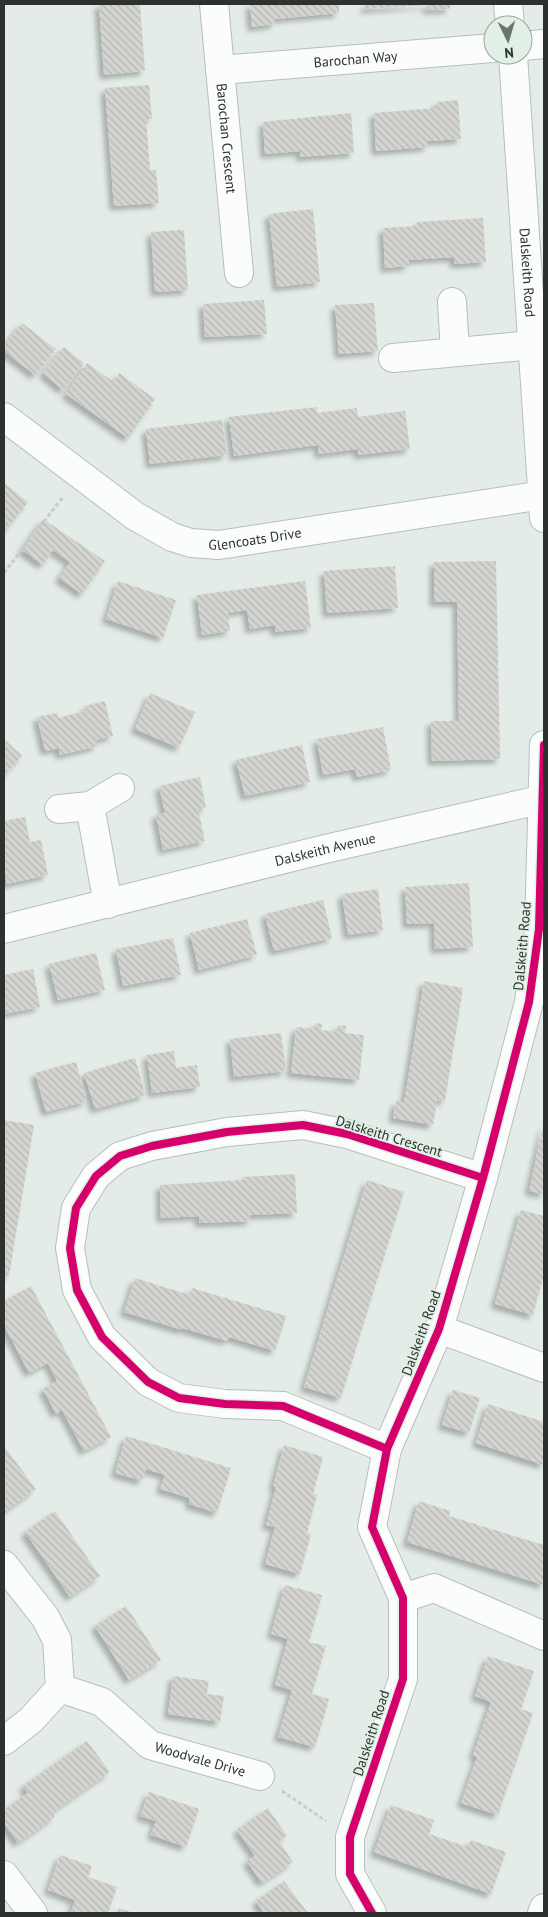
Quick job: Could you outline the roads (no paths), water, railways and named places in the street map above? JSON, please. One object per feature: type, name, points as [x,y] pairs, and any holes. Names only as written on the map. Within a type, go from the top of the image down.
[{"type":"street","name":"Barochan Crescent","points":[[214,4],[239,273]]},
{"type":"street","name":"Barochan Way","points":[[220,70],[483,49]]},
{"type":"street","name":"Dalskeith Road","points":[[514,65],[543,507]]},
{"type":"street","points":[[452,302],[455,352]]},
{"type":"street","points":[[393,358],[533,345]]},
{"type":"street","name":"Glencoats Drive","points":[[4,417],[135,516],[172,537],[191,543],[219,545],[543,507]]},
{"type":"street","name":"Dalskeith Road","points":[[372,1913],[350,1874],[350,1837],[403,1679],[403,1598],[372,1527],[387,1449],[439,1329],[483,1178],[529,1002],[538,930],[544,799],[544,745]]},
{"type":"street","points":[[60,808],[90,806],[120,788]]},
{"type":"street","name":"Dalskeith Avenue","points":[[4,929],[325,849],[544,799]]},
{"type":"street","points":[[90,806],[108,904]]},
{"type":"street","name":"Dalskeith Crescent","points":[[387,1449],[283,1406],[226,1404],[179,1398],[148,1382],[102,1336],[77,1290],[70,1248],[76,1208],[96,1176],[120,1156],[152,1146],[227,1132],[303,1125],[347,1134],[483,1178]]},
{"type":"street","points":[[439,1329],[544,1368]]},
{"type":"street","points":[[4,1565],[45,1617],[57,1640],[60,1688],[31,1720],[4,1742]]},
{"type":"street","points":[[403,1598],[434,1588],[544,1636]]},
{"type":"street","name":"Woodvale Drive","points":[[60,1688],[102,1702],[150,1745],[260,1776]]},
{"type":"street","points":[[4,1875],[33,1913]]},
{"type":"street","points":[[542,1913],[544,1908]]}]
